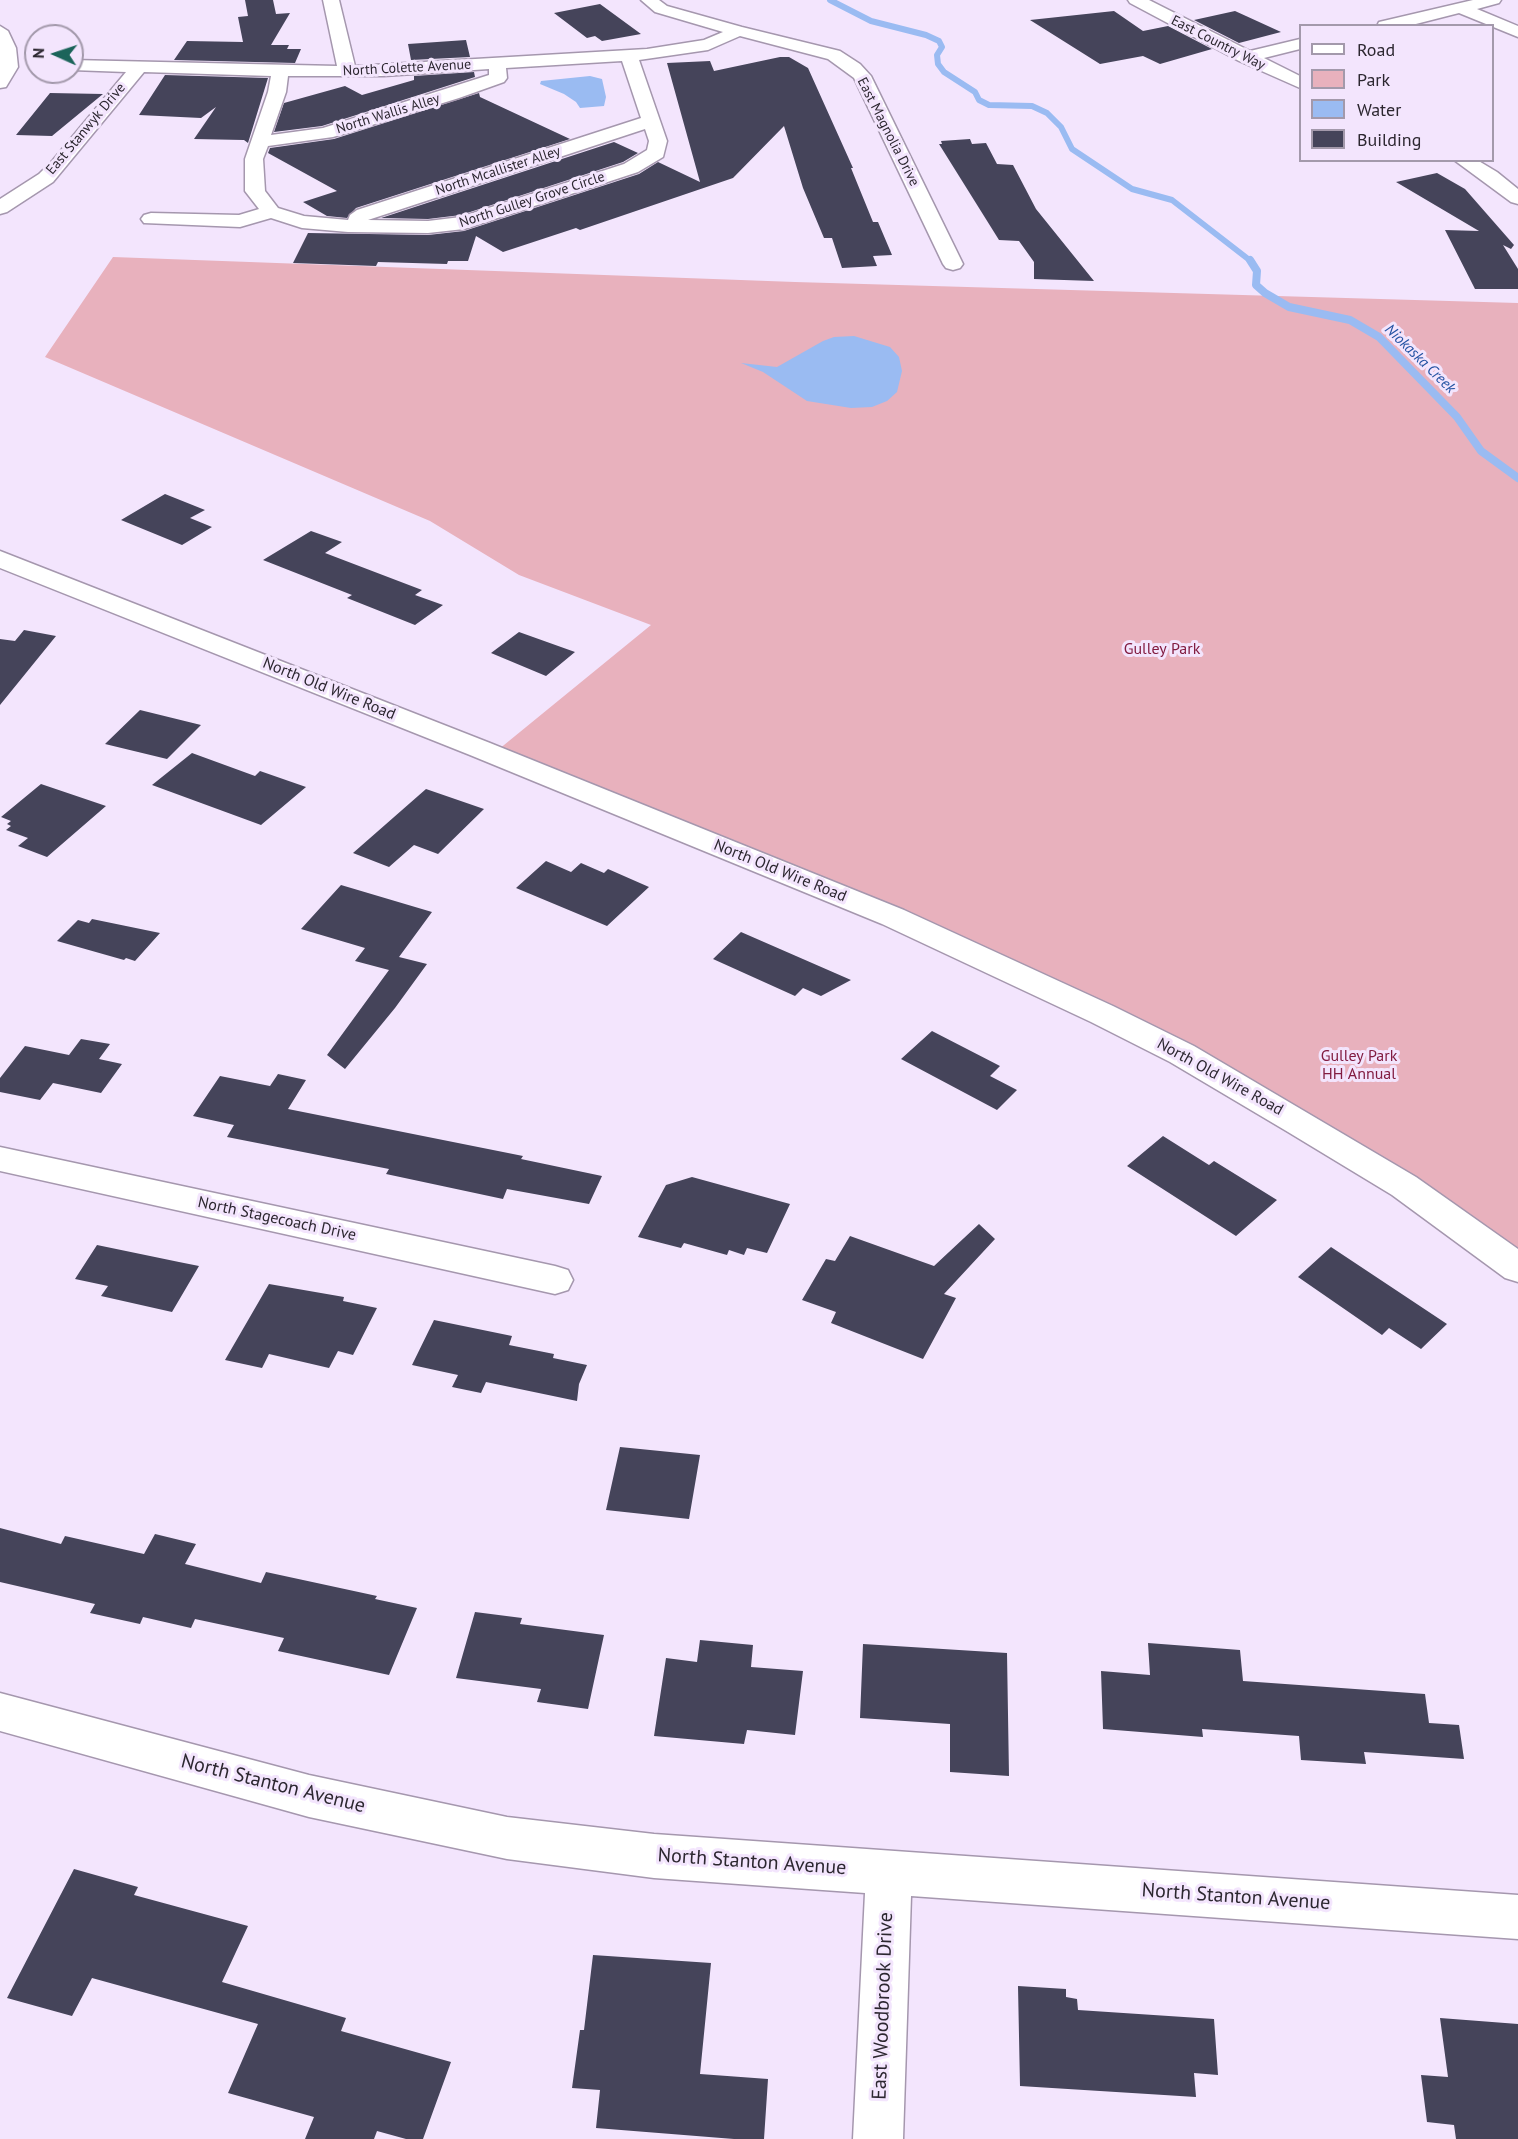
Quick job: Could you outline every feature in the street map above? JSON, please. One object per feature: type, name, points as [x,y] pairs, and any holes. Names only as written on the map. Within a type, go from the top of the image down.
[{"type":"street","points":[[331,0],[347,71]]},
{"type":"street","name":"East Magnolia Drive","points":[[649,0],[661,9],[738,32],[819,50],[844,61],[862,76],[953,264]]},
{"type":"street","name":"East Country Way","points":[[1137,0],[1299,83]]},
{"type":"street","points":[[1393,24],[1493,0]]},
{"type":"street","points":[[1461,8],[1518,33]]},
{"type":"street","points":[[0,31],[7,48],[9,67],[0,83]]},
{"type":"street","name":"North Colette Avenue","points":[[84,65],[347,71],[629,55],[708,45],[738,32]]},
{"type":"street","points":[[1245,57],[1299,44]]},
{"type":"street","name":"North Gulley Grove Circle","points":[[271,212],[302,222],[348,226],[428,227],[464,224],[631,168],[656,153],[658,141],[629,55]]},
{"type":"street","name":"North Wallis Alley","points":[[260,141],[326,133],[453,94],[498,78],[496,63]]},
{"type":"street","points":[[9,67],[24,66]]},
{"type":"street","name":"East Stanwyk Drive","points":[[0,208],[46,178],[60,164],[139,67]]},
{"type":"street","points":[[152,219],[240,221],[271,212],[255,190],[254,159],[277,92],[280,71]]},
{"type":"street","name":"North Mcallister Alley","points":[[348,226],[364,214],[651,121]]},
{"type":"street","points":[[1466,162],[1490,176],[1518,198]]},
{"type":"street","name":"North Old Wire Road","points":[[0,559],[480,749],[893,917],[1102,1014],[1182,1054],[1310,1128],[1404,1186],[1518,1268]]},
{"type":"street","name":"North Stagecoach Drive","points":[[0,1159],[555,1280]]},
{"type":"street","name":"North Stanton Avenue","points":[[0,1712],[309,1796],[507,1838],[654,1856],[1518,1917]]},
{"type":"street","name":"East Woodbrook Drive","points":[[878,2139],[889,1872]]},
{"type":"green space","name":"Gulley Park","points":[[113,257],[795,282],[1518,303],[1518,1268],[1182,1054],[493,754],[651,625],[519,575],[430,521],[45,357]]},
{"type":"water","points":[[590,76],[602,79],[606,97],[604,106],[580,108],[576,102],[564,94],[540,84],[541,81]]},
{"type":"water","points":[[854,336],[890,347],[899,357],[902,371],[897,392],[887,401],[872,407],[851,408],[807,401],[763,372],[741,363],[777,367],[823,341],[834,337]]},
{"type":"building","points":[[245,0],[273,0],[276,14],[290,13],[271,45],[289,45],[287,49],[301,49],[295,63],[174,60],[187,41],[243,42],[238,17],[248,16]]},
{"type":"building","points":[[600,4],[641,34],[602,41],[595,36],[587,38],[554,13]]},
{"type":"building","points":[[1114,11],[1143,31],[1168,26],[1212,49],[1160,64],[1143,56],[1100,64],[1030,20]]},
{"type":"building","points":[[1235,11],[1281,32],[1239,43],[1194,20]]},
{"type":"building","points":[[466,40],[470,57],[411,60],[408,44]]},
{"type":"building","points":[[789,57],[808,68],[853,168],[851,168],[873,222],[878,222],[892,255],[873,256],[877,266],[842,268],[832,238],[824,238],[803,188],[784,126],[733,178],[580,230],[576,228],[503,252],[476,236],[468,261],[448,261],[447,264],[378,262],[376,266],[293,263],[308,233],[428,235],[464,231],[639,174],[658,162],[700,182],[667,63],[710,61],[714,71]]},
{"type":"building","points":[[474,72],[475,77],[322,126],[274,132],[284,103],[345,86],[362,95],[414,80],[414,76]]},
{"type":"building","points":[[165,75],[268,78],[248,143],[244,140],[194,139],[216,107],[201,118],[139,115]]},
{"type":"building","points":[[50,93],[103,94],[52,136],[16,135]]},
{"type":"building","points":[[479,93],[480,97],[570,139],[356,208],[347,218],[327,216],[303,202],[337,191],[268,153],[270,148],[334,139]]},
{"type":"building","points":[[970,139],[972,144],[986,143],[997,164],[1013,165],[1036,209],[1094,281],[1034,279],[1034,262],[1019,241],[999,240],[939,144],[942,144],[941,141]]},
{"type":"building","points":[[614,142],[638,153],[623,162],[461,215],[428,219],[381,218]]},
{"type":"building","points":[[1437,173],[1465,189],[1514,245],[1511,249],[1503,245],[1518,269],[1518,289],[1475,289],[1445,230],[1479,231],[1396,182]]},
{"type":"building","points":[[165,494],[205,510],[190,518],[212,527],[182,545],[121,520]]},
{"type":"building","points":[[311,531],[342,542],[325,553],[422,590],[415,595],[443,605],[415,625],[347,598],[352,595],[263,560]]},
{"type":"building","points":[[24,630],[56,636],[0,705],[0,639],[15,641]]},
{"type":"building","points":[[519,632],[575,652],[546,676],[491,653]]},
{"type":"building","points":[[140,710],[201,725],[167,759],[105,744]]},
{"type":"building","points":[[192,753],[255,776],[260,771],[306,787],[261,825],[152,785]]},
{"type":"building","points":[[41,784],[106,806],[47,857],[18,846],[28,838],[6,830],[11,826],[7,824],[11,821],[1,817]]},
{"type":"building","points":[[426,789],[484,809],[438,854],[414,845],[389,867],[353,853]]},
{"type":"building","points":[[546,861],[571,872],[581,863],[604,873],[608,869],[649,887],[607,926],[516,888]]},
{"type":"building","points":[[341,885],[432,912],[399,957],[427,964],[395,1008],[345,1069],[327,1055],[389,970],[355,961],[365,948],[301,929]]},
{"type":"building","points":[[92,919],[160,933],[135,961],[57,941],[78,920],[89,923]]},
{"type":"building","points":[[741,932],[851,980],[821,996],[803,988],[795,996],[713,959]]},
{"type":"building","points":[[932,1031],[1000,1066],[990,1076],[1017,1090],[997,1110],[901,1059]]},
{"type":"building","points":[[81,1039],[110,1044],[99,1059],[122,1064],[101,1093],[53,1083],[40,1100],[0,1092],[0,1078],[25,1046],[69,1055]]},
{"type":"building","points":[[278,1074],[306,1080],[288,1109],[523,1156],[521,1159],[602,1176],[589,1204],[507,1189],[503,1199],[386,1174],[389,1169],[227,1137],[234,1125],[193,1116],[220,1076],[270,1086]]},
{"type":"building","points":[[1163,1136],[1209,1165],[1214,1161],[1277,1200],[1236,1236],[1127,1166]]},
{"type":"building","points":[[692,1177],[790,1204],[767,1253],[747,1248],[744,1255],[729,1250],[727,1255],[684,1243],[681,1248],[638,1237],[666,1185]]},
{"type":"building","points":[[979,1224],[995,1239],[944,1294],[956,1298],[923,1359],[831,1323],[836,1312],[802,1300],[826,1259],[835,1261],[850,1236],[934,1266]]},
{"type":"building","points":[[97,1245],[199,1266],[172,1312],[101,1296],[108,1286],[75,1279]]},
{"type":"building","points":[[1331,1247],[1447,1324],[1421,1349],[1389,1328],[1382,1335],[1298,1277]]},
{"type":"building","points":[[269,1284],[344,1297],[343,1301],[377,1308],[353,1355],[338,1351],[329,1368],[269,1354],[262,1368],[225,1360]]},
{"type":"building","points":[[434,1320],[512,1336],[509,1345],[554,1354],[553,1358],[587,1365],[579,1384],[577,1401],[486,1382],[481,1393],[452,1387],[458,1375],[412,1365]]},
{"type":"building","points":[[620,1447],[700,1455],[689,1519],[606,1510]]},
{"type":"building","points":[[0,1528],[61,1544],[65,1536],[144,1554],[155,1534],[196,1544],[185,1564],[261,1583],[266,1572],[377,1596],[375,1599],[417,1608],[389,1675],[278,1651],[284,1638],[195,1619],[191,1628],[143,1617],[140,1624],[90,1613],[95,1604],[0,1582]]},
{"type":"building","points":[[475,1612],[522,1618],[520,1624],[604,1635],[588,1709],[537,1702],[541,1689],[456,1678]]},
{"type":"building","points":[[700,1640],[753,1645],[751,1667],[803,1671],[795,1735],[747,1730],[744,1744],[654,1736],[666,1658],[697,1662]]},
{"type":"building","points":[[1148,1643],[1240,1650],[1243,1681],[1425,1694],[1429,1723],[1459,1725],[1464,1759],[1364,1752],[1366,1764],[1301,1760],[1299,1736],[1202,1729],[1203,1737],[1103,1729],[1101,1671],[1150,1675]]},
{"type":"building","points":[[863,1644],[1007,1653],[1009,1776],[950,1772],[950,1724],[860,1718]]},
{"type":"building","points":[[74,1869],[138,1887],[134,1895],[248,1926],[222,1982],[346,2018],[341,2031],[451,2062],[423,2139],[406,2139],[377,2131],[374,2139],[305,2139],[314,2117],[228,2093],[258,2024],[92,1978],[72,2016],[7,1998]]},
{"type":"building","points":[[593,1955],[711,1963],[700,2074],[768,2079],[764,2139],[734,2139],[596,2128],[600,2090],[572,2088],[580,2030],[584,2030]]},
{"type":"building","points":[[1018,1986],[1066,1989],[1066,1997],[1077,1999],[1078,2010],[1214,2019],[1218,2075],[1194,2073],[1196,2097],[1020,2086]]},
{"type":"building","points":[[1440,2018],[1518,2024],[1518,2139],[1456,2139],[1454,2125],[1427,2122],[1421,2075],[1448,2077]]},
{"type":"waterway","name":"Niokaska Creek","points":[[830,0],[871,21],[926,35],[939,41],[942,47],[937,55],[938,64],[944,72],[975,92],[979,100],[989,105],[1032,106],[1047,113],[1061,127],[1072,149],[1132,189],[1172,200],[1251,261]]},
{"type":"waterway","name":"Niokaska Creek","points":[[1251,261],[1257,271],[1256,285],[1265,293],[1289,307],[1350,320],[1379,337],[1457,417],[1481,451],[1518,478]]},
{"type":"park label","name":"Gulley Park HH Annual","points":[[1359,1065]]}]
